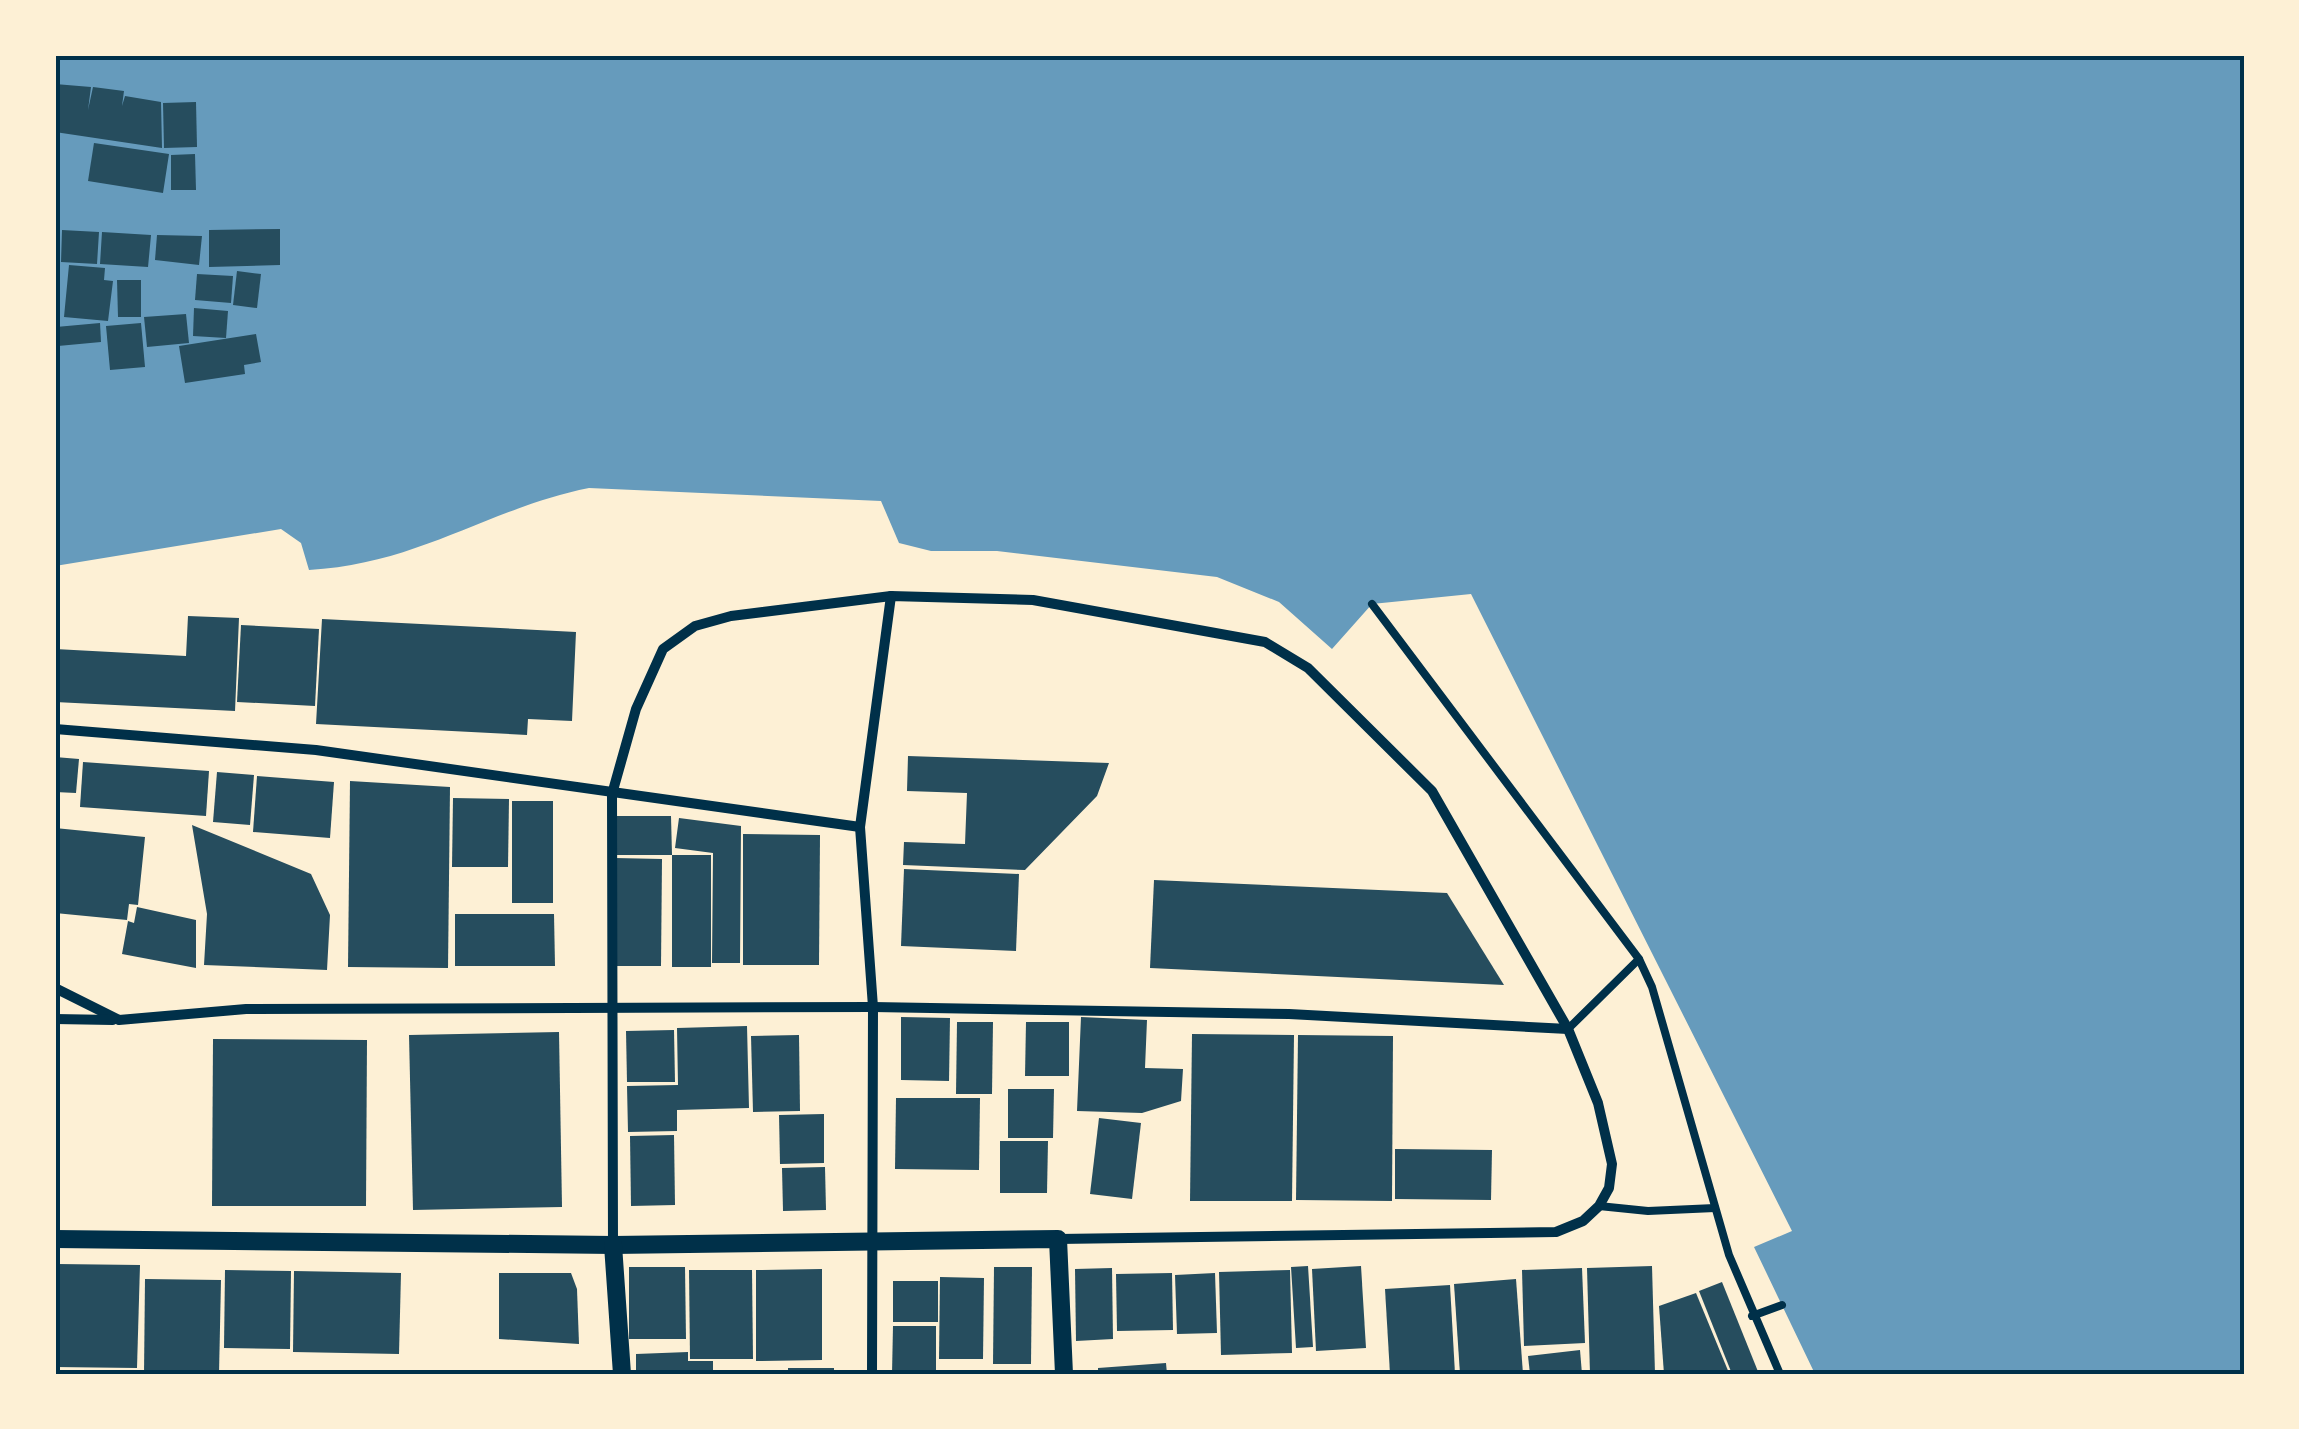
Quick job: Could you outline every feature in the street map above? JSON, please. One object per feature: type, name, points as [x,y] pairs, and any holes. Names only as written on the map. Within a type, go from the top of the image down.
[{"type":"street","points":[[872,1374],[873,1008],[860,827],[891,596]]},
{"type":"street","points":[[55,1239],[613,1245],[1556,1232],[1583,1221],[1599,1206],[1609,1188],[1612,1164],[1598,1102],[1568,1028],[1432,791],[1308,668],[1265,642],[1033,600],[891,596],[731,616],[696,626],[662,649],[636,709],[612,794],[613,1245],[622,1374]]},
{"type":"street","points":[[55,729],[316,750],[860,827]]},
{"type":"street","points":[[55,988],[119,1020]]},
{"type":"street","points":[[55,1020],[119,1020],[246,1009],[873,1008],[1289,1014],[1568,1028]]},
{"type":"street","points":[[1058,1239],[1064,1374]]},
{"type":"lane","points":[[1372,604],[1639,959],[1652,987],[1716,1208],[1752,1316],[1780,1374]]},
{"type":"lane","points":[[1568,1028],[1639,959]]},
{"type":"lane","points":[[1599,1206],[1648,1211],[1716,1208]]},
{"type":"lane","points":[[1752,1316],[1782,1305]]},
{"type":"water","points":[[55,55],[2244,55],[2244,1374],[1815,1374],[1754,1247],[1792,1231],[1471,594],[1372,604],[1332,649],[1279,602],[1217,577],[997,551],[931,551],[899,543],[881,501],[589,488],[519,508],[420,547],[349,566],[309,570],[301,543],[281,529],[55,566]]},
{"type":"building","points":[[55,84],[91,87],[88,110],[93,87],[124,91],[122,106],[125,96],[161,102],[162,148],[55,132]]},
{"type":"building","points":[[196,102],[197,147],[164,148],[163,103]]},
{"type":"building","points":[[94,143],[169,154],[163,193],[88,181]]},
{"type":"building","points":[[195,154],[196,190],[171,190],[171,155]]},
{"type":"building","points":[[280,229],[280,265],[209,267],[209,230]]},
{"type":"building","points":[[62,230],[99,232],[97,264],[61,262]]},
{"type":"building","points":[[102,232],[151,235],[148,267],[100,264]]},
{"type":"building","points":[[157,235],[202,236],[199,265],[155,260]]},
{"type":"building","points":[[69,265],[105,268],[104,280],[113,281],[108,321],[64,317]]},
{"type":"building","points":[[237,271],[261,274],[257,308],[233,305]]},
{"type":"building","points":[[197,274],[233,276],[231,303],[195,300]]},
{"type":"building","points":[[117,280],[141,280],[141,317],[118,317]]},
{"type":"building","points":[[194,308],[228,311],[226,338],[193,336]]},
{"type":"building","points":[[186,314],[189,343],[147,347],[144,317]]},
{"type":"building","points":[[100,323],[101,342],[58,346],[56,327]]},
{"type":"building","points":[[141,323],[145,367],[110,370],[106,326]]},
{"type":"building","points":[[256,334],[261,362],[244,365],[245,374],[185,383],[179,346]]},
{"type":"building","points":[[188,616],[239,618],[235,711],[55,702],[55,649],[186,656]]},
{"type":"building","points":[[322,619],[576,632],[572,721],[528,719],[527,735],[316,724]]},
{"type":"building","points":[[241,625],[319,629],[315,706],[237,702]]},
{"type":"building","points":[[908,756],[1109,763],[1097,796],[1025,870],[903,865],[904,842],[965,844],[967,793],[907,791]]},
{"type":"building","points":[[55,757],[79,759],[76,793],[55,792]]},
{"type":"building","points":[[83,762],[209,771],[206,816],[80,807]]},
{"type":"building","points":[[217,772],[254,775],[250,825],[213,822]]},
{"type":"building","points":[[257,776],[334,782],[330,838],[253,832]]},
{"type":"building","points":[[350,781],[450,787],[448,968],[348,967]]},
{"type":"building","points":[[453,798],[509,799],[508,867],[452,867]]},
{"type":"building","points":[[512,801],[553,801],[553,903],[512,903]]},
{"type":"building","points":[[616,816],[671,816],[672,855],[616,855]]},
{"type":"building","points":[[679,818],[741,826],[740,963],[712,963],[713,853],[675,848]]},
{"type":"building","points":[[192,825],[311,874],[330,915],[327,970],[204,965],[207,914]]},
{"type":"building","points":[[55,828],[145,837],[138,905],[129,904],[127,920],[55,913]]},
{"type":"building","points":[[743,834],[820,835],[819,965],[743,965]]},
{"type":"building","points":[[672,855],[711,855],[711,967],[672,967]]},
{"type":"building","points":[[615,858],[662,859],[661,966],[614,966]]},
{"type":"building","points":[[904,869],[1019,874],[1016,951],[901,946]]},
{"type":"building","points":[[1154,880],[1447,893],[1504,985],[1150,968]]},
{"type":"building","points":[[137,907],[196,920],[196,968],[122,954],[128,921],[134,923]]},
{"type":"building","points":[[455,914],[554,914],[555,966],[455,966]]},
{"type":"building","points":[[901,1017],[950,1018],[949,1081],[901,1080]]},
{"type":"building","points":[[1081,1017],[1147,1020],[1145,1068],[1183,1069],[1181,1101],[1142,1113],[1077,1111]]},
{"type":"building","points":[[957,1022],[993,1022],[992,1094],[956,1094]]},
{"type":"building","points":[[1026,1022],[1069,1022],[1069,1076],[1025,1076]]},
{"type":"building","points":[[747,1026],[749,1108],[677,1110],[677,1131],[628,1132],[627,1086],[678,1085],[677,1028]]},
{"type":"building","points":[[674,1030],[675,1082],[627,1082],[626,1031]]},
{"type":"building","points":[[559,1032],[562,1207],[413,1210],[409,1035]]},
{"type":"building","points":[[1192,1034],[1294,1035],[1292,1201],[1190,1201]]},
{"type":"building","points":[[799,1035],[800,1111],[753,1112],[751,1036]]},
{"type":"building","points":[[1298,1035],[1393,1036],[1392,1201],[1296,1200]]},
{"type":"building","points":[[213,1039],[367,1040],[366,1206],[212,1206]]},
{"type":"building","points":[[1008,1089],[1054,1089],[1053,1138],[1008,1138]]},
{"type":"building","points":[[896,1098],[980,1098],[979,1170],[895,1169]]},
{"type":"building","points":[[824,1114],[824,1163],[780,1164],[779,1115]]},
{"type":"building","points":[[1099,1118],[1141,1123],[1132,1199],[1090,1194]]},
{"type":"building","points":[[674,1135],[675,1205],[631,1206],[630,1136]]},
{"type":"building","points":[[1000,1141],[1048,1141],[1047,1193],[1000,1193]]},
{"type":"building","points":[[1395,1149],[1492,1150],[1491,1200],[1395,1199]]},
{"type":"building","points":[[825,1167],[826,1210],[783,1211],[782,1168]]},
{"type":"building","points":[[57,1264],[140,1265],[137,1368],[55,1367]]},
{"type":"building","points":[[1308,1266],[1313,1347],[1296,1348],[1291,1267]]},
{"type":"building","points":[[1361,1266],[1366,1348],[1316,1351],[1312,1269]]},
{"type":"building","points":[[1652,1266],[1655,1374],[1590,1374],[1587,1268]]},
{"type":"building","points":[[629,1267],[685,1267],[686,1339],[629,1339]]},
{"type":"building","points":[[994,1267],[1032,1267],[1031,1364],[993,1364]]},
{"type":"building","points":[[1112,1268],[1113,1339],[1076,1341],[1075,1269]]},
{"type":"building","points":[[1582,1268],[1585,1343],[1524,1346],[1522,1270]]},
{"type":"building","points":[[822,1269],[822,1360],[756,1361],[756,1270]]},
{"type":"building","points":[[225,1270],[291,1271],[290,1349],[224,1348]]},
{"type":"building","points":[[689,1270],[752,1270],[753,1359],[690,1359]]},
{"type":"building","points":[[1290,1270],[1292,1353],[1221,1355],[1219,1272]]},
{"type":"building","points":[[294,1271],[401,1273],[399,1354],[293,1352]]},
{"type":"building","points":[[499,1273],[571,1273],[577,1289],[579,1344],[499,1339]]},
{"type":"building","points":[[1172,1273],[1173,1330],[1117,1331],[1116,1274]]},
{"type":"building","points":[[1215,1273],[1217,1333],[1177,1334],[1175,1275]]},
{"type":"building","points":[[940,1277],[984,1278],[983,1359],[939,1359]]},
{"type":"building","points":[[145,1279],[221,1280],[219,1374],[144,1374]]},
{"type":"building","points":[[1516,1279],[1523,1374],[1460,1374],[1454,1284]]},
{"type":"building","points":[[893,1281],[938,1281],[938,1322],[893,1322]]},
{"type":"building","points":[[1722,1282],[1759,1374],[1732,1374],[1699,1291]]},
{"type":"building","points":[[1450,1285],[1455,1374],[1390,1374],[1385,1289]]},
{"type":"building","points":[[1696,1293],[1729,1373],[1664,1374],[1659,1306]]},
{"type":"building","points":[[893,1326],[936,1326],[936,1374],[892,1374]]},
{"type":"building","points":[[1580,1350],[1582,1374],[1530,1374],[1528,1356]]},
{"type":"building","points":[[688,1352],[688,1361],[713,1361],[713,1374],[636,1374],[636,1354]]},
{"type":"building","points":[[1166,1363],[1167,1374],[1098,1374],[1098,1368]]},
{"type":"building","points":[[788,1368],[834,1368],[834,1374],[788,1374]]}]
